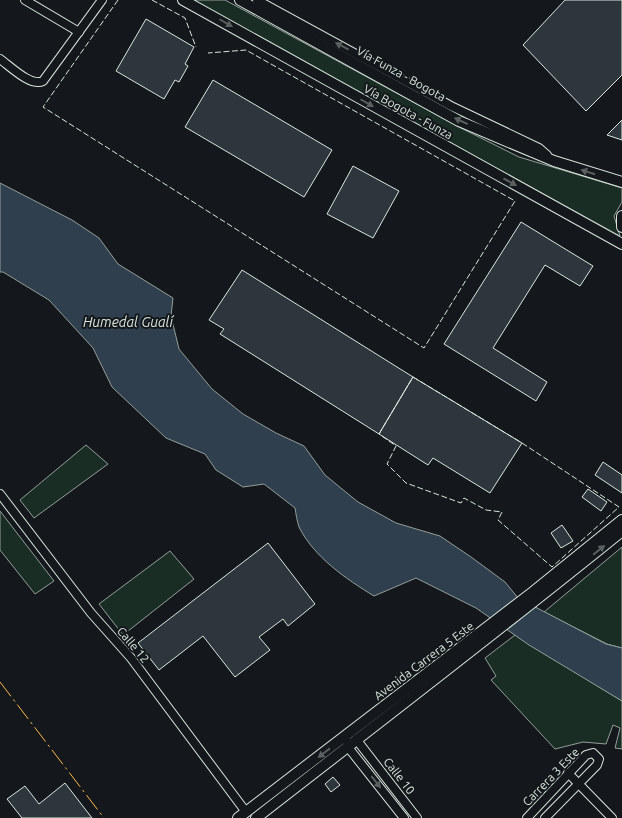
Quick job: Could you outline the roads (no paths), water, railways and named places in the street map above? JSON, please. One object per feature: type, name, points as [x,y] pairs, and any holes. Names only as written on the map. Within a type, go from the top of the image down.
[{"type":"main road","name":"Vía Bogota - Funza","points":[[183,0],[622,244]]},
{"type":"main road","name":"Vía Funza - Bogota","points":[[240,0],[460,121],[554,161],[622,182]]},
{"type":"main road","points":[[622,216],[622,227]]},
{"type":"main road","name":"Avenida Carrera 5 Este","points":[[536,595],[622,520]]},
{"type":"main road","name":"Avenida Carrera 5 Este","points":[[256,818],[492,629],[622,531]]},
{"type":"main road","name":"Avenida Carrera 5 Este","points":[[242,815],[352,743]]},
{"type":"street","points":[[25,0],[79,32]]},
{"type":"street","points":[[0,59],[32,82],[43,82],[102,0]]},
{"type":"street","name":"Vía Funza - Bogota","points":[[257,0],[451,106],[538,148],[554,161]]},
{"type":"street","name":"Calle 12","points":[[0,494],[92,613],[131,658],[186,733],[242,815]]},
{"type":"street","name":"Calle 10","points":[[352,743],[363,749],[417,818]]},
{"type":"street","name":"Calle 10","points":[[352,743],[404,818]]},
{"type":"street","name":"Carrera 3 Este","points":[[527,818],[586,756],[593,754],[596,756],[599,759],[597,765],[545,818]]},
{"type":"street","points":[[568,773],[612,818]]},
{"type":"water","name":"Humedal Gualí","points":[[0,183],[72,220],[99,238],[118,264],[173,298],[171,316],[179,349],[212,389],[243,414],[304,446],[325,475],[358,502],[396,523],[440,536],[505,582],[518,598],[606,644],[622,648],[622,701],[529,645],[476,608],[416,578],[374,596],[342,575],[322,558],[305,538],[299,527],[295,508],[264,484],[243,487],[216,470],[205,454],[166,438],[112,387],[93,348],[49,300],[0,272]]}]
